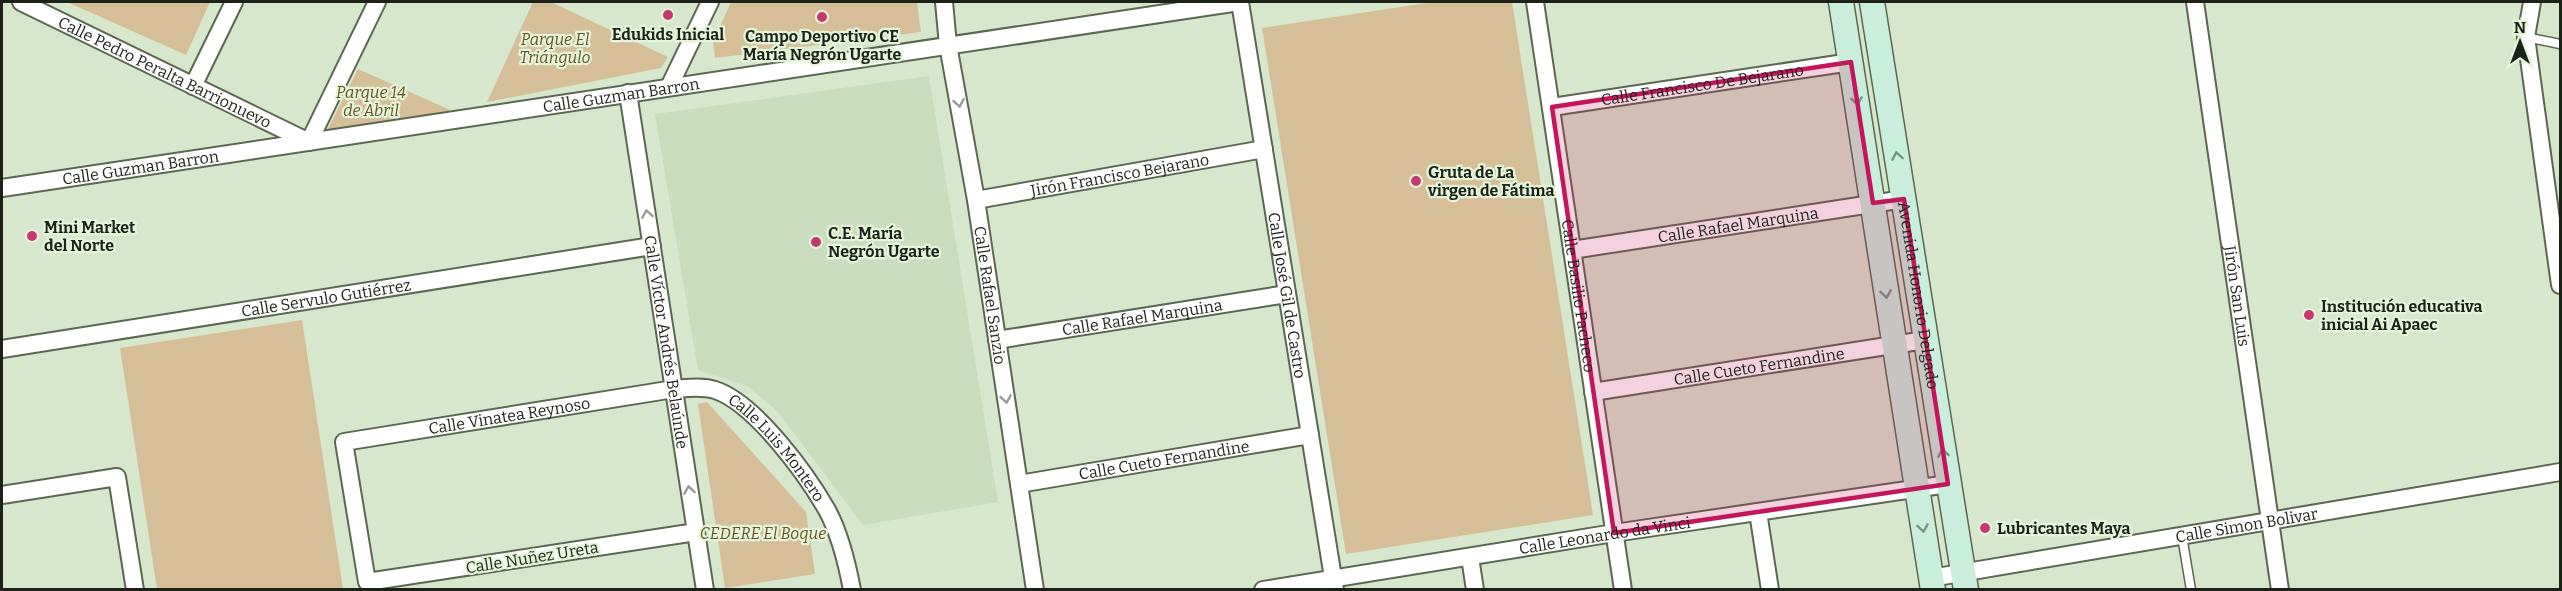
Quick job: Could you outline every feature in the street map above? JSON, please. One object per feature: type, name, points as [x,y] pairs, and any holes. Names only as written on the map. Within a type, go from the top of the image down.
[{"type":"street","name":"Calle Pedro Peralta Barrionuevo","points":[[21,2],[309,142]]},
{"type":"street","points":[[193,86],[234,2]]},
{"type":"street","points":[[309,142],[377,2]]},
{"type":"street","points":[[669,87],[710,2]]},
{"type":"street","name":"Calle Rafael Sanzio","points":[[944,2],[948,45],[976,200],[1035,590]]},
{"type":"street","name":"Calle Guzman Barron","points":[[2,188],[1239,2]]},
{"type":"street","name":"Calle José Gil de Castro","points":[[1239,2],[1334,584]]},
{"type":"street","name":"Calle Basilio Pacheco","points":[[1535,2],[1623,590]]},
{"type":"street","name":"Avenida Honorio Delgado","points":[[1841,2],[1932,584]]},
{"type":"street","name":"Avenida Honorio Delgado","points":[[1872,2],[1964,581]]},
{"type":"street","name":"Jirón San Luis","points":[[2195,2],[2280,590]]},
{"type":"street","points":[[2532,2],[2526,37],[2560,285]]},
{"type":"street","name":"Calle Francisco De Bejarano","points":[[1552,106],[1851,62]]},
{"type":"street","name":"Calle Víctor Andrés Belaúnde","points":[[628,93],[705,590]]},
{"type":"street","name":"Jirón Francisco Bejarano","points":[[976,200],[1264,149]]},
{"type":"street","name":"Calle Rafael Marquina","points":[[1572,250],[1904,199]]},
{"type":"street","name":"Calle Servulo Gutiérrez","points":[[2,349],[652,246]]},
{"type":"street","name":"Calle Rafael Marquina","points":[[997,340],[1287,294]]},
{"type":"street","name":"Calle Cueto Fernandine","points":[[1593,392],[1925,340]]},
{"type":"street","name":"Calle Luis Montero","points":[[674,389],[701,387],[729,396],[751,413],[790,457],[827,512],[846,560],[852,590]]},
{"type":"street","name":"Calle Vinatea Reynoso","points":[[368,582],[344,442],[674,389]]},
{"type":"street","name":"Calle Cueto Fernandine","points":[[1019,483],[1310,435]]},
{"type":"street","name":"Calle Simon Bolivar","points":[[1932,584],[1964,581],[2182,536],[2560,472]]},
{"type":"street","points":[[2,495],[117,477],[135,590]]},
{"type":"street","name":"Calle Leonardo da Vinci","points":[[1263,590],[1334,584],[1470,557],[1614,533],[1948,484]]},
{"type":"street","points":[[1758,512],[1770,590]]},
{"type":"street","name":"Calle Nuñez Ureta","points":[[368,582],[696,532]]},
{"type":"street","points":[[1470,557],[1475,590]]},
{"type":"lane","points":[[2526,37],[2560,44]]},
{"type":"lane","points":[[2182,536],[2192,590]]},
{"type":"highlighted area","points":[[1851,62],[1873,203],[1904,199],[1948,484],[1614,533],[1552,107]]},
{"type":"shaded area","name":"C.E. María Negrón Ugarte","points":[[929,76],[998,502],[863,525],[778,412],[747,386],[698,370],[655,114]]},
{"type":"green space","points":[[67,2],[210,2],[186,55]]},
{"type":"green space","name":"Parque El Triángulo","points":[[533,2],[551,2],[668,57],[661,68],[487,102]]},
{"type":"green space","name":"Campo Deportivo CE María Negrón Ugarte","points":[[731,2],[917,2],[921,32],[715,58],[713,42]]},
{"type":"green space","points":[[1433,2],[1512,2],[1593,515],[1346,554],[1262,28]]},
{"type":"green space","name":"Parque 14 de Abril","points":[[358,69],[457,113],[325,135]]},
{"type":"green space","points":[[302,320],[343,589],[157,589],[120,348]]},
{"type":"green space","name":"CEDERE El Boque","points":[[707,402],[806,512],[815,574],[725,588],[698,404]]},
{"type":"place","name":"Edukids Inicial","points":[[668,15]]},
{"type":"place","name":"Campo Deportivo CE María Negrón Ugarte","points":[[822,17]]},
{"type":"place","name":"Gruta de La virgen de Fátima","points":[[1416,181]]},
{"type":"place","name":"Mini Market del Norte","points":[[32,236]]},
{"type":"place","name":"C.E. María Negrón Ugarte","points":[[816,242]]},
{"type":"place","name":"Institución educativa inicial Ai Apaec","points":[[2309,315]]},
{"type":"place","name":"Lubricantes Maya","points":[[1985,528]]}]
